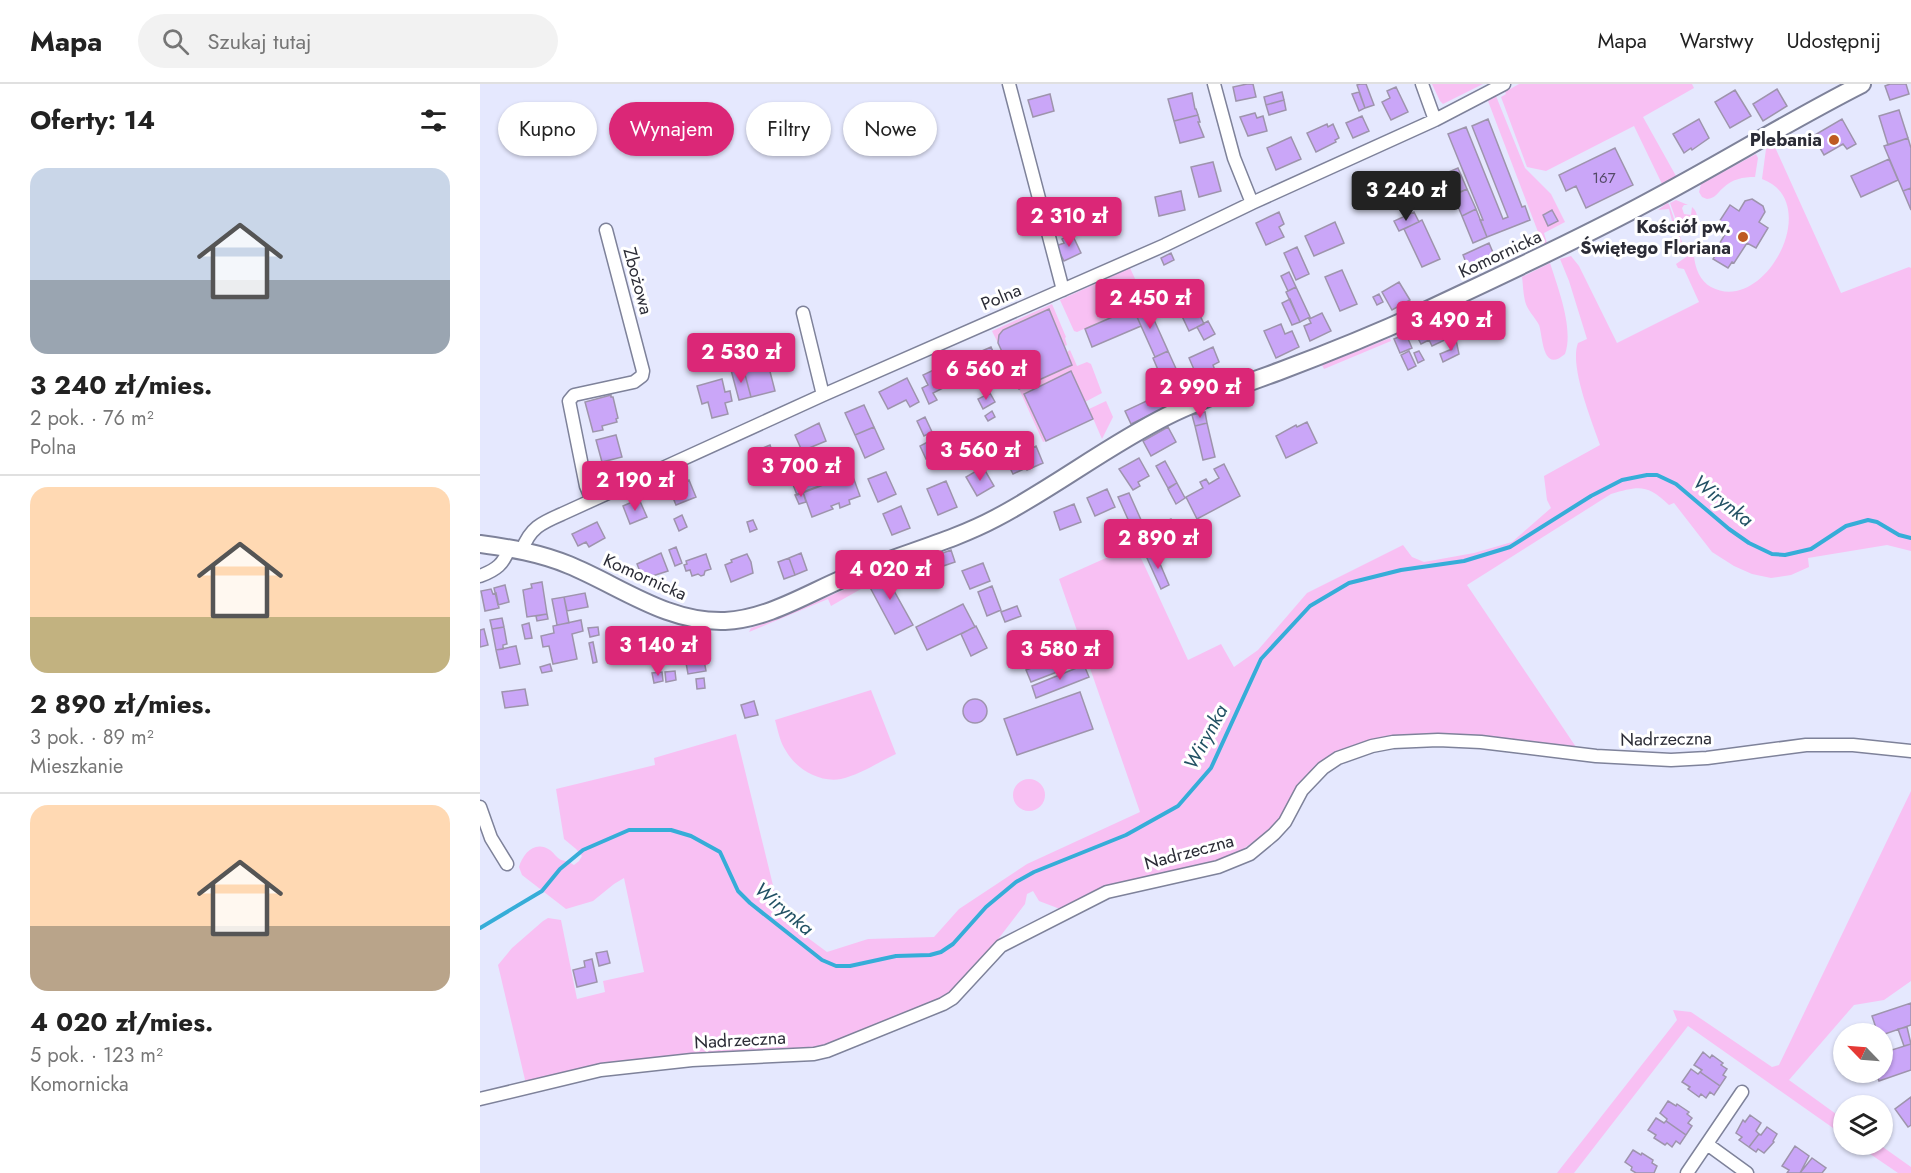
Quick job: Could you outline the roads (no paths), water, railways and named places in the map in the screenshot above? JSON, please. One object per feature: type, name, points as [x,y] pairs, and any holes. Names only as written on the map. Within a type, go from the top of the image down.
[{"type":"street","points":[[1009,84],[1063,290]]},
{"type":"street","points":[[1214,84],[1234,158],[1252,203]]},
{"type":"street","points":[[1422,84],[1434,120]]},
{"type":"street","name":"Polna","points":[[480,576],[499,567],[533,529],[592,500],[823,395],[1165,245],[1434,120],[1504,84]]},
{"type":"street","name":"Komornicka","points":[[480,544],[515,549],[564,563],[649,604],[679,615],[722,621],[763,613],[856,573],[979,527],[1111,447],[1169,415],[1201,400],[1384,329],[1540,256],[1649,202],[1862,84]]},
{"type":"street","name":"Zbożowa","points":[[592,500],[586,486],[569,401],[574,395],[634,382],[642,376],[643,371],[606,230]]},
{"type":"street","points":[[803,313],[823,395]]},
{"type":"street","name":"Nadrzeczna","points":[[480,1099],[601,1070],[692,1060],[802,1055],[827,1051],[943,1004],[953,998],[1001,946],[1107,892],[1218,867],[1250,854],[1285,822],[1302,790],[1323,768],[1338,758],[1372,746],[1393,742],[1438,740],[1481,742],[1596,756],[1671,760],[1707,758],[1806,745],[1853,745],[1911,751]]},
{"type":"street","points":[[480,807],[491,838],[507,864]]},
{"type":"street","points":[[1687,1173],[1742,1092]]},
{"type":"street","points":[[1707,1144],[1748,1173]]},
{"type":"waterway","name":"Wirynka","points":[[480,928],[542,891],[560,869],[583,850],[629,830],[671,830],[691,836],[720,852],[738,891],[822,960],[836,966],[850,966],[896,956],[930,955],[941,952],[953,944],[986,907],[1016,882],[1034,872],[1126,835],[1178,806],[1211,768],[1261,659],[1310,606],[1349,583],[1401,570],[1464,561],[1510,547],[1591,496],[1622,480],[1647,475],[1657,475],[1676,484],[1729,529],[1749,543],[1772,554],[1785,555],[1811,549],[1846,526],[1868,520],[1877,522],[1899,535],[1911,538]]},
{"type":"place","name":"Plebania","points":[[1834,140]]},
{"type":"place","name":"Kościół pw. Świętego Floriana","points":[[1743,237]]}]
